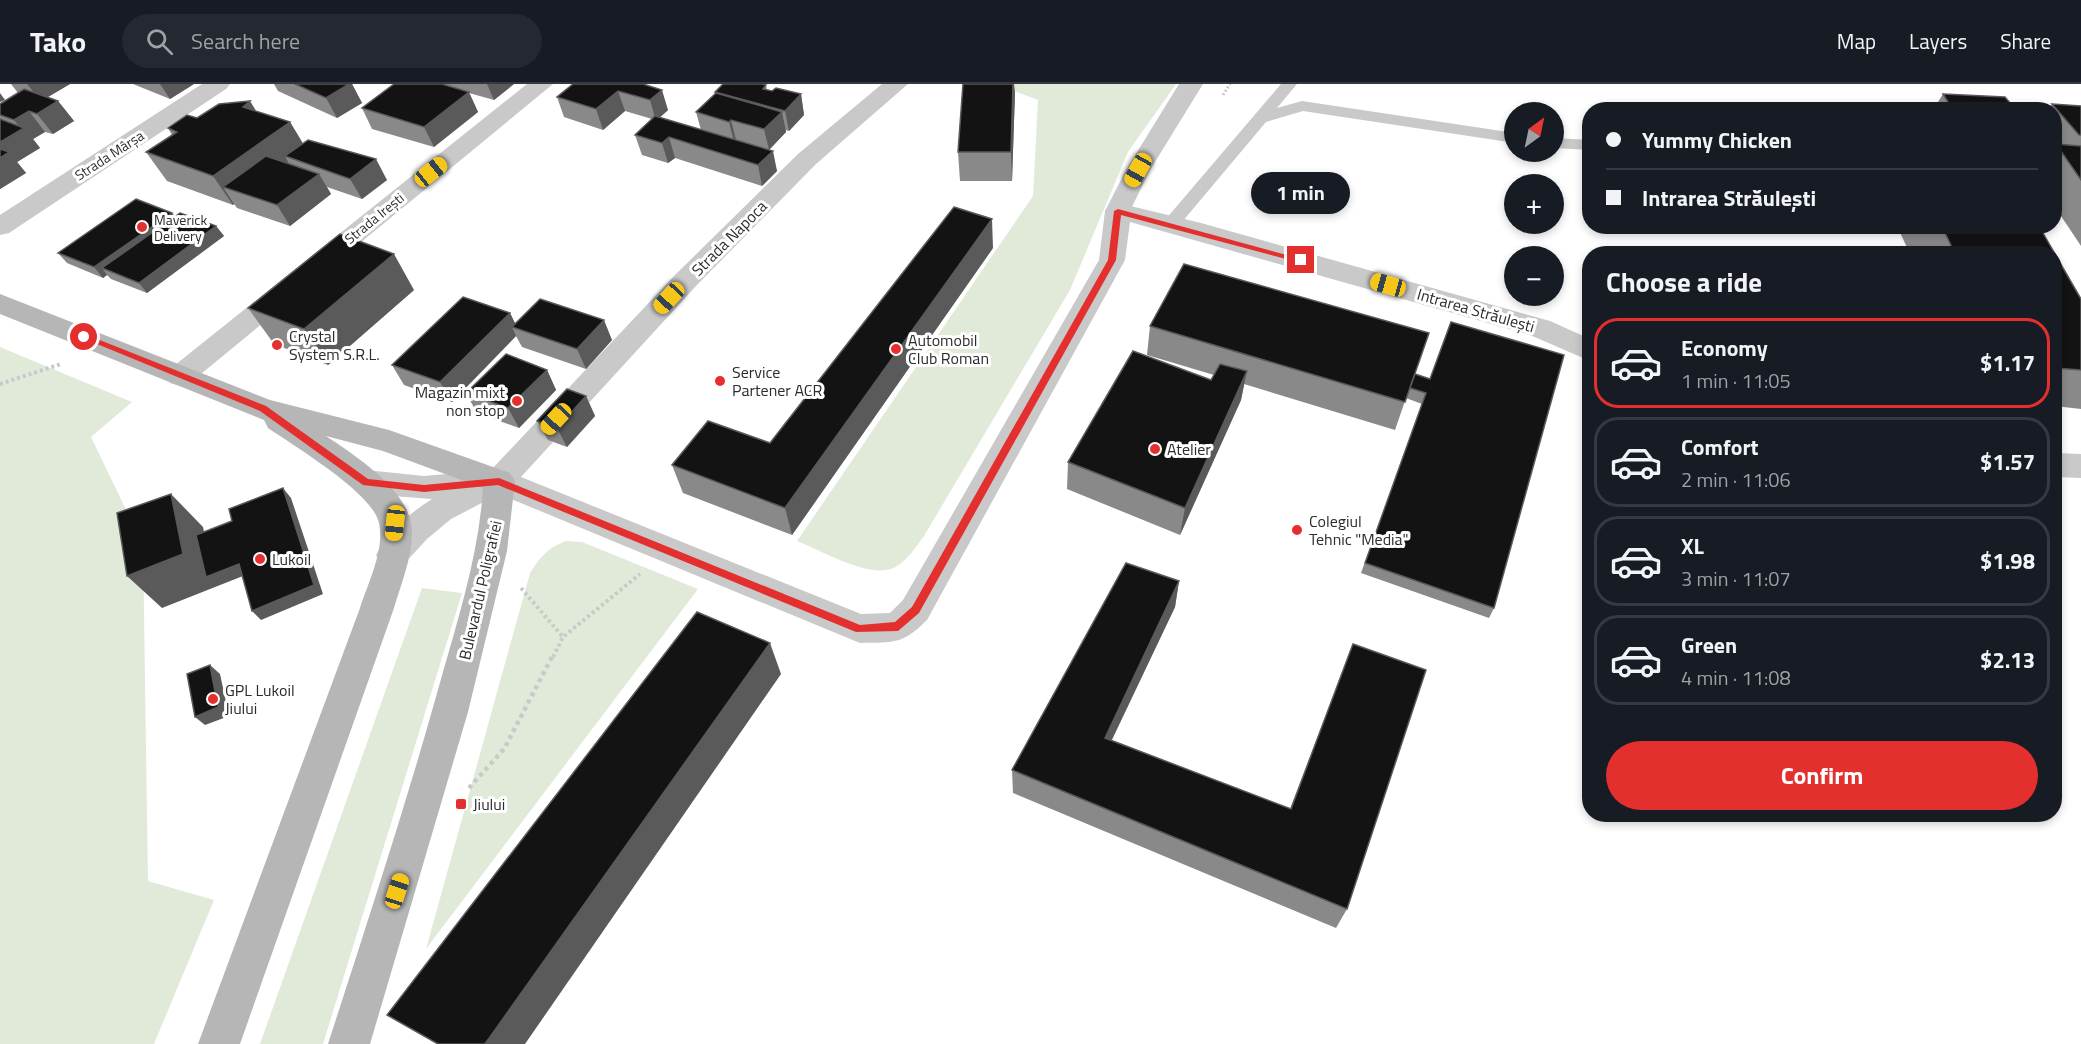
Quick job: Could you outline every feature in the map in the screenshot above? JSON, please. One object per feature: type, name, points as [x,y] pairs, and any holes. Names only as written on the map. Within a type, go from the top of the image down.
[{"type":"main road","points":[[0,303],[263,409],[389,441],[499,481]]},
{"type":"main road","points":[[219,1044],[373,619],[392,555],[395,523],[386,503],[366,482],[263,409]]},
{"type":"main road","name":"Bulevardul Poligrafiei","points":[[349,1044],[425,803],[454,696],[486,575],[498,511],[499,481]]},
{"type":"street","name":"Strada Mârșa","points":[[0,227],[218,84]]},
{"type":"street","name":"Strada Irești","points":[[180,376],[542,84]]},
{"type":"street","name":"Strada Napoca","points":[[499,481],[686,280],[807,159],[896,84]]},
{"type":"street","points":[[366,482],[424,488],[499,481],[860,629],[898,627],[915,610],[1112,260],[1118,211],[1138,170],[1191,84]]},
{"type":"street","name":"Intrarea Străulești","points":[[1118,211],[1540,328],[1582,347]]},
{"type":"street","points":[[2062,465],[2081,466]]},
{"type":"street","points":[[392,555],[413,529],[438,509],[465,494],[499,481]]},
{"type":"lane","points":[[1171,224],[1289,84]]},
{"type":"lane","points":[[1262,118],[1302,106],[1504,136]]},
{"type":"lane","points":[[1564,143],[1582,144]]},
{"type":"path","points":[[0,384],[61,364]]},
{"type":"path","points":[[467,790],[504,748],[563,637],[668,551]]},
{"type":"path","points":[[517,584],[563,637]]},
{"type":"green space","points":[[995,84],[1176,84],[1128,152],[1070,290],[924,536],[898,566],[876,570],[853,565],[797,541],[1033,196],[1038,100]]},
{"type":"green space","points":[[0,347],[132,402],[91,437],[143,545],[148,881],[214,900],[154,1044],[0,1044]]},
{"type":"green space","points":[[566,541],[582,542],[698,589],[426,949],[530,573],[545,553]]},
{"type":"green space","points":[[422,588],[462,593],[323,1044],[260,1044]]},
{"type":"building","points":[[295,84],[349,84],[326,98]]},
{"type":"building","points":[[394,84],[442,84],[469,92],[424,127],[362,108]]},
{"type":"building","points":[[573,84],[643,84],[662,90],[650,100],[618,91],[596,109],[557,97]]},
{"type":"building","points":[[723,84],[762,84],[766,85],[763,89],[772,91],[776,88],[801,94],[785,111],[715,92]]},
{"type":"building","points":[[963,84],[1013,84],[1011,152],[958,152]]},
{"type":"building","points":[[24,89],[58,101],[37,114],[29,111],[14,120],[0,115],[0,104]]},
{"type":"building","points":[[716,93],[782,112],[764,129],[696,112]]},
{"type":"building","points":[[1943,94],[2005,97],[2009,102],[1948,102]]},
{"type":"building","points":[[250,101],[243,107],[290,122],[213,176],[146,152],[177,132],[168,128],[187,115],[197,118],[219,104]]},
{"type":"building","points":[[2062,105],[2081,106],[2081,135],[2062,115]]},
{"type":"building","points":[[655,116],[773,151],[758,165],[669,137],[662,143],[635,135]]},
{"type":"building","points":[[0,119],[24,128],[0,142]]},
{"type":"building","points":[[308,140],[376,159],[350,179],[285,156]]},
{"type":"building","points":[[2062,144],[2081,146],[2081,180],[2062,153]]},
{"type":"building","points":[[0,149],[9,152],[0,158]]},
{"type":"building","points":[[266,156],[319,174],[277,205],[223,187]]},
{"type":"building","points":[[136,199],[172,213],[94,267],[58,253]]},
{"type":"building","points":[[954,207],[992,219],[785,508],[672,465],[708,421],[770,443]]},
{"type":"building","points":[[180,213],[216,226],[139,283],[102,268]]},
{"type":"building","points":[[340,234],[394,254],[304,329],[248,308]]},
{"type":"building","points":[[1946,234],[2044,234],[2050,246],[1951,246]]},
{"type":"building","points":[[1184,264],[1429,333],[1405,402],[1150,326]]},
{"type":"building","points":[[2062,266],[2081,299],[2081,370],[2062,369]]},
{"type":"building","points":[[463,297],[510,313],[440,382],[392,365]]},
{"type":"building","points":[[540,299],[604,320],[577,349],[512,327]]},
{"type":"building","points":[[1451,322],[1564,355],[1494,608],[1365,563],[1426,393],[1410,388],[1415,374],[1430,379]]},
{"type":"building","name":"Atelier","points":[[1133,351],[1211,380],[1220,364],[1247,371],[1185,508],[1068,462]]},
{"type":"building","points":[[506,354],[547,370],[508,408],[466,393]]},
{"type":"building","points":[[567,389],[586,396],[557,428],[537,421]]},
{"type":"building","name":"Lukoil","points":[[283,488],[314,585],[252,611],[239,564],[206,577],[196,535],[232,521],[229,509]]},
{"type":"building","points":[[171,494],[183,554],[127,576],[117,513]]},
{"type":"building","points":[[1126,563],[1179,581],[1105,738],[1291,809],[1353,644],[1426,670],[1347,909],[1012,770]]},
{"type":"building","points":[[697,612],[770,643],[485,1044],[438,1044],[387,1015]]},
{"type":"building","points":[[210,665],[218,707],[195,717],[187,674]]},
{"type":"place","name":"Maverick Delivery","points":[[142,227]]},
{"type":"place","name":"Crystal System S.R.L.","points":[[277,345]]},
{"type":"place","name":"Automobil Club Roman","points":[[896,349]]},
{"type":"place","name":"Service Partener ACR","points":[[720,381]]},
{"type":"place","name":"Magazin mixt non stop","points":[[517,401]]},
{"type":"place","name":"Atelier","points":[[1155,449]]},
{"type":"place","name":"Colegiul Tehnic \"Media\"","points":[[1297,530]]},
{"type":"place","name":"Lukoil","points":[[260,559]]},
{"type":"place","name":"GPL Lukoil Jiului","points":[[213,699]]},
{"type":"place","name":"Jiului","points":[[461,804]]},
{"type":"route","points":[[84,337],[263,409],[366,482],[424,488],[499,481],[860,629],[898,627],[915,610],[1112,260],[1118,211],[1301,260]]}]
